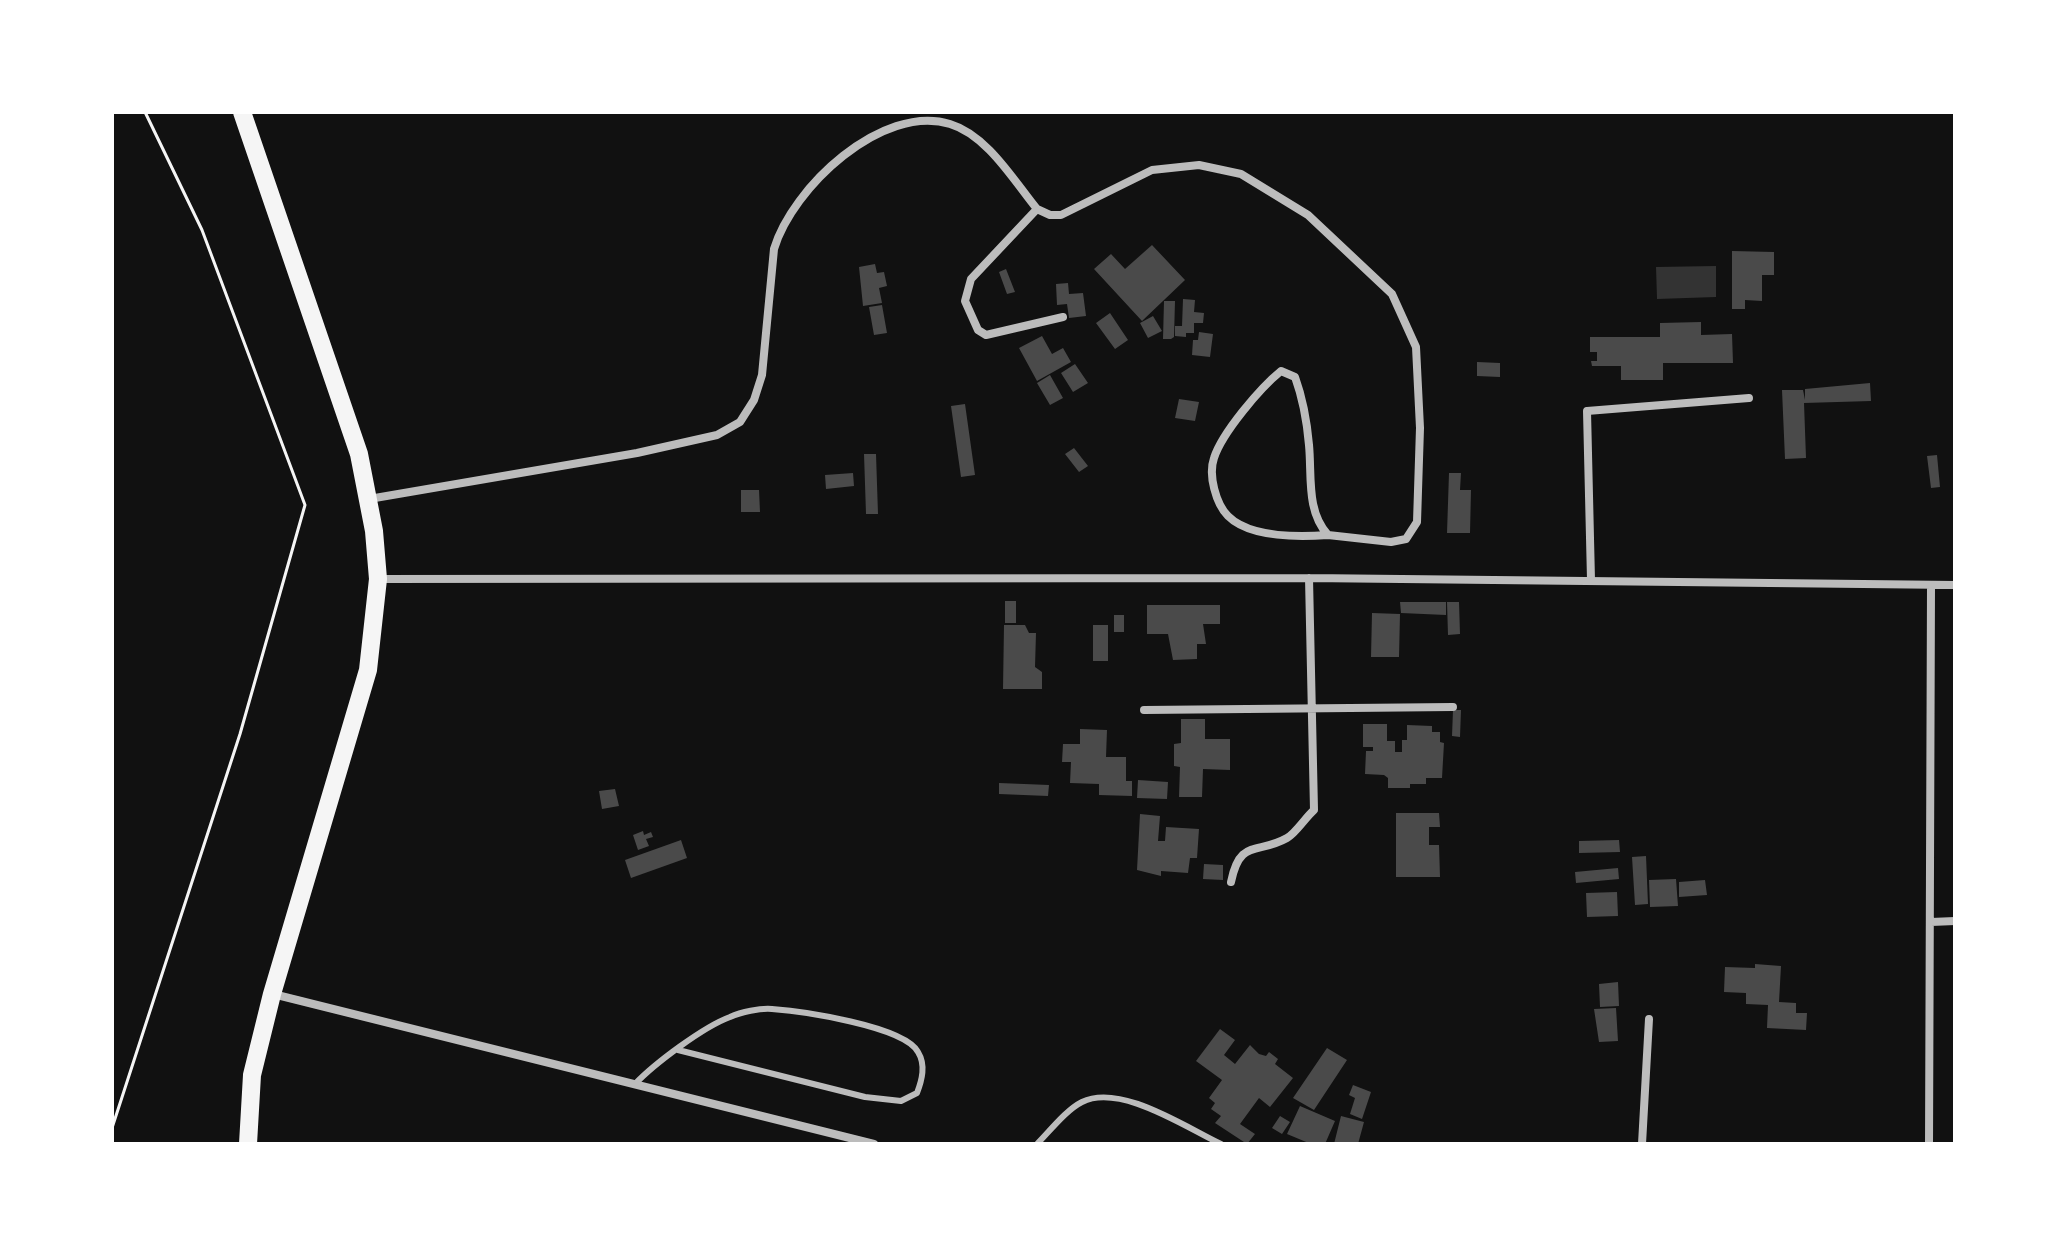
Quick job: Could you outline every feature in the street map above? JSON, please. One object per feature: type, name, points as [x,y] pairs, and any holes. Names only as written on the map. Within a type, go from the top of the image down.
[{"type":"highway","points":[[242,112],[359,454],[378,579],[368,670],[272,994],[252,1075],[248,1144]]},
{"type":"street","points":[[368,499],[637,453],[717,435],[740,422],[754,400],[762,375],[778,233],[817,181],[857,144],[889,127],[930,120],[953,124],[985,147],[1037,209],[1050,215],[1061,215],[1152,170],[1199,165],[1241,174],[1308,215],[1392,294],[1416,347],[1420,428],[1417,522],[1406,539],[1391,542],[1328,535],[1287,538],[1265,533],[1229,518],[1217,497],[1214,458],[1250,402],[1281,371],[1295,377],[1302,397],[1312,499],[1318,524],[1328,535]]},
{"type":"street","points":[[1037,209],[971,279],[965,301],[978,330],[986,335],[1063,317]]},
{"type":"street","points":[[1591,580],[1587,411],[1749,398]]},
{"type":"street","points":[[1231,882],[1240,855],[1251,847],[1288,838],[1314,810],[1309,578]]},
{"type":"street","points":[[378,579],[1309,578],[1955,585]]},
{"type":"street","points":[[1929,1144],[1931,586]]},
{"type":"street","points":[[1144,710],[1453,707]]},
{"type":"street","points":[[1931,922],[1955,921]]},
{"type":"street","points":[[272,994],[874,1144]]},
{"type":"street","points":[[1642,1144],[1649,1019]]},
{"type":"lane","points":[[635,1084],[653,1065],[729,1017],[769,1008],[836,1019],[900,1036],[918,1051],[924,1075],[917,1093],[901,1101],[865,1097],[678,1050]]},
{"type":"lane","points":[[1037,1144],[1080,1103],[1102,1095],[1132,1101],[1221,1144]]},
{"type":"path","points":[[112,1128],[240,734],[305,505],[202,230],[145,112]]},
{"type":"shaded area","points":[[1716,266],[1716,297],[1657,299],[1656,267]]},
{"type":"building","points":[[1152,245],[1185,280],[1142,321],[1094,269],[1111,254],[1125,269]]},
{"type":"building","points":[[1732,251],[1774,252],[1774,275],[1762,275],[1762,301],[1745,300],[1745,309],[1732,309]]},
{"type":"building","points":[[875,264],[877,273],[884,272],[887,286],[879,288],[882,303],[863,306],[859,267]]},
{"type":"building","points":[[1006,269],[1015,292],[1007,294],[999,272]]},
{"type":"building","points":[[1068,283],[1069,294],[1083,293],[1086,316],[1069,318],[1067,304],[1057,305],[1056,284]]},
{"type":"building","points":[[1183,299],[1195,300],[1194,312],[1204,313],[1203,323],[1194,323],[1194,333],[1186,333],[1186,337],[1175,336],[1175,326],[1182,326]]},
{"type":"building","points":[[1164,301],[1175,301],[1174,337],[1171,339],[1163,339]]},
{"type":"building","points":[[882,305],[887,333],[874,335],[869,307]]},
{"type":"building","points":[[1110,313],[1128,340],[1115,349],[1096,323]]},
{"type":"building","points":[[1153,316],[1162,331],[1148,338],[1140,323]]},
{"type":"building","points":[[1701,322],[1701,335],[1732,334],[1733,363],[1663,363],[1663,380],[1621,380],[1621,366],[1592,366],[1591,361],[1597,361],[1597,352],[1590,352],[1590,337],[1660,337],[1660,323]]},
{"type":"building","points":[[1199,332],[1213,334],[1210,357],[1192,355],[1193,340],[1198,340]]},
{"type":"building","points":[[1042,336],[1052,354],[1063,348],[1071,362],[1037,381],[1019,348]]},
{"type":"building","points":[[1477,362],[1500,363],[1500,377],[1477,376]]},
{"type":"building","points":[[1075,364],[1088,383],[1073,392],[1061,373]]},
{"type":"building","points":[[1050,375],[1063,398],[1050,405],[1037,383]]},
{"type":"building","points":[[1870,383],[1871,401],[1804,403],[1806,458],[1785,459],[1782,390],[1803,390],[1805,400],[1805,389]]},
{"type":"building","points":[[1179,399],[1199,402],[1195,421],[1175,418]]},
{"type":"building","points":[[965,404],[975,475],[961,477],[951,406]]},
{"type":"building","points":[[1074,448],[1088,466],[1079,472],[1065,454]]},
{"type":"building","points":[[864,454],[876,454],[878,514],[866,514]]},
{"type":"building","points":[[1937,455],[1940,487],[1931,488],[1927,456]]},
{"type":"building","points":[[853,473],[854,486],[826,489],[825,475]]},
{"type":"building","points":[[1449,473],[1461,473],[1460,490],[1471,490],[1470,533],[1447,533]]},
{"type":"building","points":[[741,490],[759,490],[760,512],[741,512]]},
{"type":"building","points":[[1005,601],[1016,601],[1016,623],[1005,623]]},
{"type":"building","points":[[1400,602],[1446,602],[1446,615],[1401,613]]},
{"type":"building","points":[[1447,602],[1459,602],[1460,634],[1448,635]]},
{"type":"building","points":[[1147,605],[1220,605],[1220,624],[1203,624],[1206,644],[1197,644],[1197,659],[1173,660],[1168,634],[1147,634]]},
{"type":"building","points":[[1372,613],[1400,614],[1399,657],[1371,657]]},
{"type":"building","points":[[1114,615],[1124,615],[1124,632],[1114,632]]},
{"type":"building","points":[[1004,625],[1025,625],[1029,633],[1036,633],[1035,667],[1042,672],[1042,689],[1003,689]]},
{"type":"building","points":[[1093,625],[1108,625],[1108,661],[1093,661]]},
{"type":"building","points":[[1453,710],[1461,710],[1460,737],[1452,736]]},
{"type":"building","points":[[1181,719],[1205,719],[1205,739],[1230,739],[1230,770],[1203,769],[1202,797],[1179,797],[1180,767],[1174,766],[1174,744],[1181,743]]},
{"type":"building","points":[[1363,724],[1387,724],[1387,741],[1395,741],[1395,752],[1402,752],[1402,740],[1407,740],[1407,725],[1432,726],[1432,732],[1440,732],[1440,742],[1444,743],[1442,778],[1426,778],[1426,784],[1410,784],[1410,788],[1388,788],[1388,778],[1384,775],[1365,774],[1366,751],[1373,751],[1373,747],[1363,747]]},
{"type":"building","points":[[1080,729],[1107,730],[1106,757],[1126,757],[1126,781],[1132,781],[1132,796],[1099,795],[1099,784],[1070,783],[1071,762],[1062,762],[1063,744],[1080,744]]},
{"type":"building","points":[[1138,780],[1168,782],[1167,799],[1137,798]]},
{"type":"building","points":[[999,783],[1049,785],[1048,796],[999,794]]},
{"type":"building","points":[[615,789],[619,806],[602,809],[599,791]]},
{"type":"building","points":[[1396,813],[1439,813],[1440,827],[1429,827],[1429,845],[1439,845],[1440,877],[1396,877]]},
{"type":"building","points":[[1140,814],[1160,816],[1158,841],[1165,841],[1166,827],[1199,829],[1197,858],[1190,858],[1188,873],[1161,871],[1161,876],[1137,870]]},
{"type":"building","points":[[643,831],[644,835],[651,832],[653,837],[646,839],[649,846],[638,850],[633,835]]},
{"type":"building","points":[[681,840],[687,858],[631,878],[625,860]]},
{"type":"building","points":[[1619,840],[1620,852],[1579,853],[1579,841]]},
{"type":"building","points":[[1646,856],[1648,904],[1635,905],[1632,857]]},
{"type":"building","points":[[1204,864],[1223,865],[1223,880],[1203,879]]},
{"type":"building","points":[[1618,868],[1619,879],[1576,883],[1575,872]]},
{"type":"building","points":[[1676,879],[1678,906],[1650,907],[1649,880]]},
{"type":"building","points":[[1705,880],[1707,895],[1679,897],[1679,882]]},
{"type":"building","points":[[1617,892],[1618,916],[1587,917],[1586,893]]},
{"type":"building","points":[[1755,964],[1781,966],[1779,1002],[1796,1003],[1796,1013],[1807,1013],[1806,1030],[1767,1028],[1768,1005],[1746,1004],[1746,993],[1724,992],[1725,967],[1755,968]]},
{"type":"building","points":[[1618,982],[1619,1006],[1600,1007],[1599,984]]},
{"type":"building","points":[[1616,1008],[1618,1041],[1599,1042],[1594,1009]]},
{"type":"building","points":[[1220,1029],[1235,1040],[1224,1055],[1235,1064],[1250,1045],[1259,1054],[1266,1056],[1269,1052],[1278,1059],[1275,1064],[1293,1078],[1270,1107],[1259,1098],[1240,1124],[1255,1134],[1247,1144],[1215,1123],[1221,1116],[1211,1109],[1215,1103],[1209,1098],[1222,1080],[1196,1061]]},
{"type":"building","points":[[1327,1048],[1347,1060],[1314,1110],[1293,1098]]},
{"type":"building","points":[[1353,1085],[1371,1092],[1362,1119],[1350,1114],[1355,1098],[1349,1095]]},
{"type":"building","points":[[1300,1106],[1335,1121],[1325,1144],[1311,1144],[1287,1134]]},
{"type":"building","points":[[1280,1116],[1290,1122],[1282,1134],[1272,1128]]},
{"type":"building","points":[[1341,1116],[1364,1122],[1358,1144],[1334,1144]]}]
